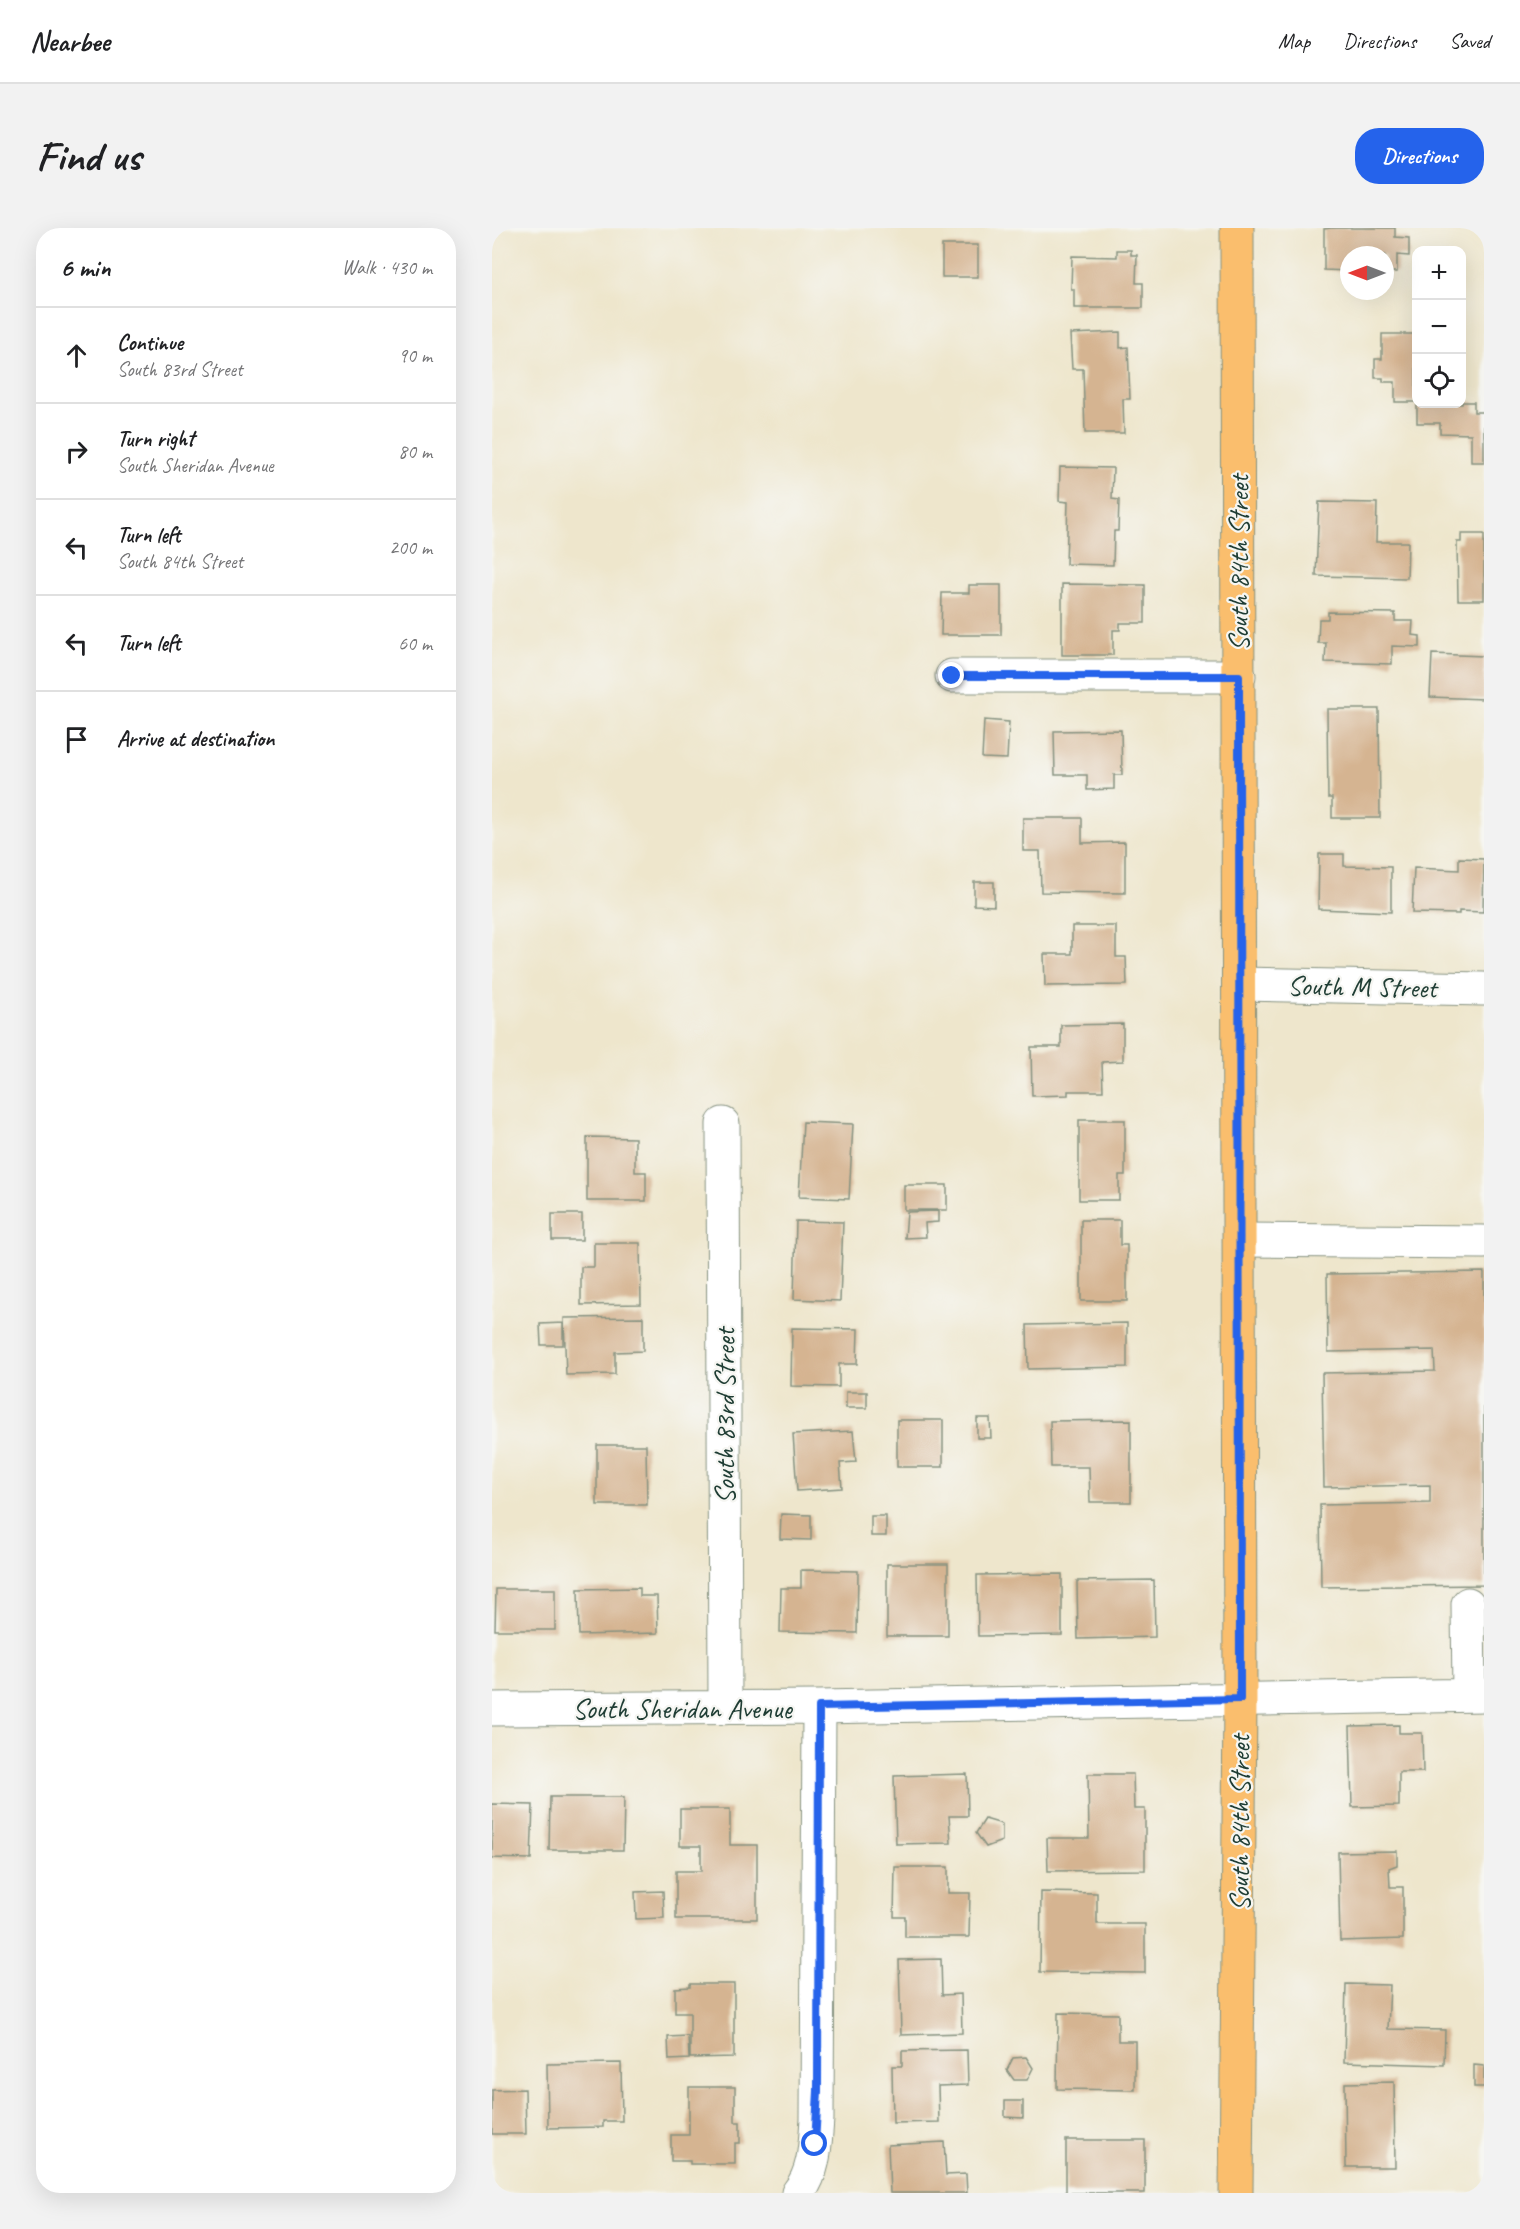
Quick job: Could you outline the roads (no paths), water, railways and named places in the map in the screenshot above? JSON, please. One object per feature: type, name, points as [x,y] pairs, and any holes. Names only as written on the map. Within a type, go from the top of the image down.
[{"type":"main road","name":"South 84th Street","points":[[1236,2193],[1240,1699],[1237,228]]},
{"type":"street","points":[[952,676],[1239,676]]},
{"type":"street","name":"South M Street","points":[[1240,984],[1484,989]]},
{"type":"street","name":"South 83rd Street","points":[[723,1124],[725,1708]]},
{"type":"street","points":[[1240,1240],[1484,1242]]},
{"type":"street","points":[[1468,1604],[1477,1695]]},
{"type":"street","name":"South Sheridan Avenue","points":[[492,1709],[819,1707],[1477,1695]]},
{"type":"street","points":[[798,2193],[806,2182],[812,2166],[817,2119],[819,1707]]}]
